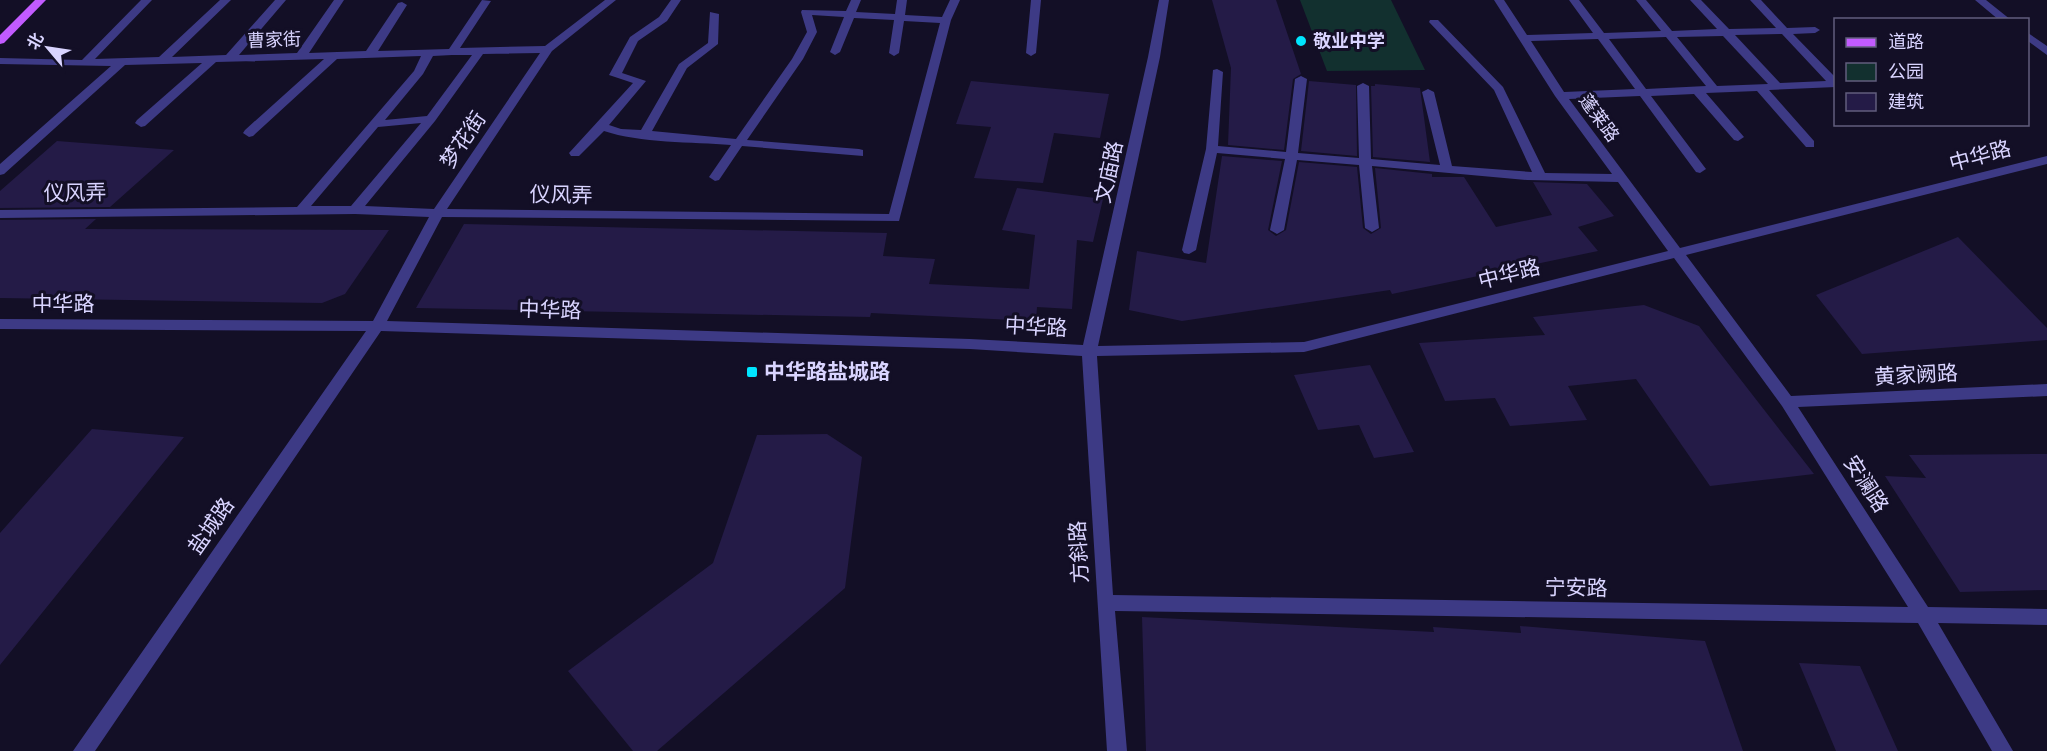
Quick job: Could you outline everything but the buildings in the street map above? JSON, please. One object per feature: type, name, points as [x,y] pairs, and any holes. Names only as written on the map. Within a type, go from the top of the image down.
[{"type":"main road","points":[[0,41],[41,0]]},
{"type":"street","points":[[85,63],[147,0]]},
{"type":"street","points":[[163,60],[226,0]]},
{"type":"street","points":[[230,58],[281,0]]},
{"type":"street","points":[[301,56],[339,0]]},
{"type":"street","name":"梦花街","points":[[377,326],[438,213],[548,49],[611,0]]},
{"type":"street","points":[[575,153],[602,126],[640,81],[615,75],[634,39],[663,19],[676,0]]},
{"type":"street","points":[[836,52],[856,0]]},
{"type":"street","points":[[894,53],[902,0]]},
{"type":"street","name":"仪风弄","points":[[0,214],[355,210],[894,218],[946,20],[955,0]]},
{"type":"street","points":[[1031,53],[1036,0]]},
{"type":"street","name":"文庙路","points":[[1089,351],[1154,57],[1164,0]]},
{"type":"street","name":"蓬莱路","points":[[1499,0],[1561,96],[1676,253]]},
{"type":"street","points":[[1574,0],[1700,169]]},
{"type":"street","points":[[1641,0],[1714,89]]},
{"type":"street","points":[[1695,0],[1777,86]]},
{"type":"street","points":[[1755,0],[1834,83]]},
{"type":"street","points":[[1980,0],[2003,18]]},
{"type":"street","points":[[452,51],[486,1]]},
{"type":"street","points":[[370,54],[402,5]]},
{"type":"street","points":[[715,177],[797,59],[812,32],[806,12],[946,20]]},
{"type":"street","points":[[644,135],[683,66],[713,44],[714,14]]},
{"type":"street","points":[[1434,21],[1499,89],[1540,176]]},
{"type":"street","points":[[1524,38],[1815,30]]},
{"type":"street","points":[[2029,37],[2047,52]]},
{"type":"street","name":"曹家街","points":[[0,61],[85,63],[548,49]]},
{"type":"street","points":[[355,210],[431,119],[480,51]]},
{"type":"street","points":[[300,211],[418,72],[429,52]]},
{"type":"street","points":[[249,133],[335,55]]},
{"type":"street","points":[[141,123],[213,59]]},
{"type":"street","points":[[0,171],[123,62]]},
{"type":"street","points":[[1189,250],[1212,149],[1216,72]]},
{"type":"street","points":[[1277,230],[1293,156],[1301,79]]},
{"type":"street","points":[[1561,96],[1834,84]]},
{"type":"street","points":[[1363,86],[1365,162],[1372,228]]},
{"type":"street","points":[[1760,87],[1810,144]]},
{"type":"street","points":[[1697,90],[1738,137]]},
{"type":"street","points":[[1428,92],[1447,169]]},
{"type":"street","points":[[374,124],[431,119]]},
{"type":"street","points":[[602,126],[619,132],[644,135],[859,153]]},
{"type":"street","points":[[1212,149],[1540,176],[1621,178]]},
{"type":"street","name":"中华路","points":[[0,324],[377,326],[959,344],[1089,351],[1304,347],[2047,160]]},
{"type":"street","name":"安澜路","points":[[1676,253],[1787,402],[1924,616],[2003,751]]},
{"type":"street","name":"盐城路","points":[[83,751],[377,326]]},
{"type":"street","name":"方斜路","points":[[1089,351],[1117,751]]},
{"type":"street","name":"黄家阙路","points":[[1787,402],[2047,390]]},
{"type":"street","name":"宁安路","points":[[1105,603],[2047,617]]},
{"type":"green space","points":[[1300,0],[1391,0],[1425,70],[1327,71]]},
{"type":"place","name":"敬业中学","points":[[1301,41]]},
{"type":"place","name":"中华路盐城路","points":[[752,372]]}]
